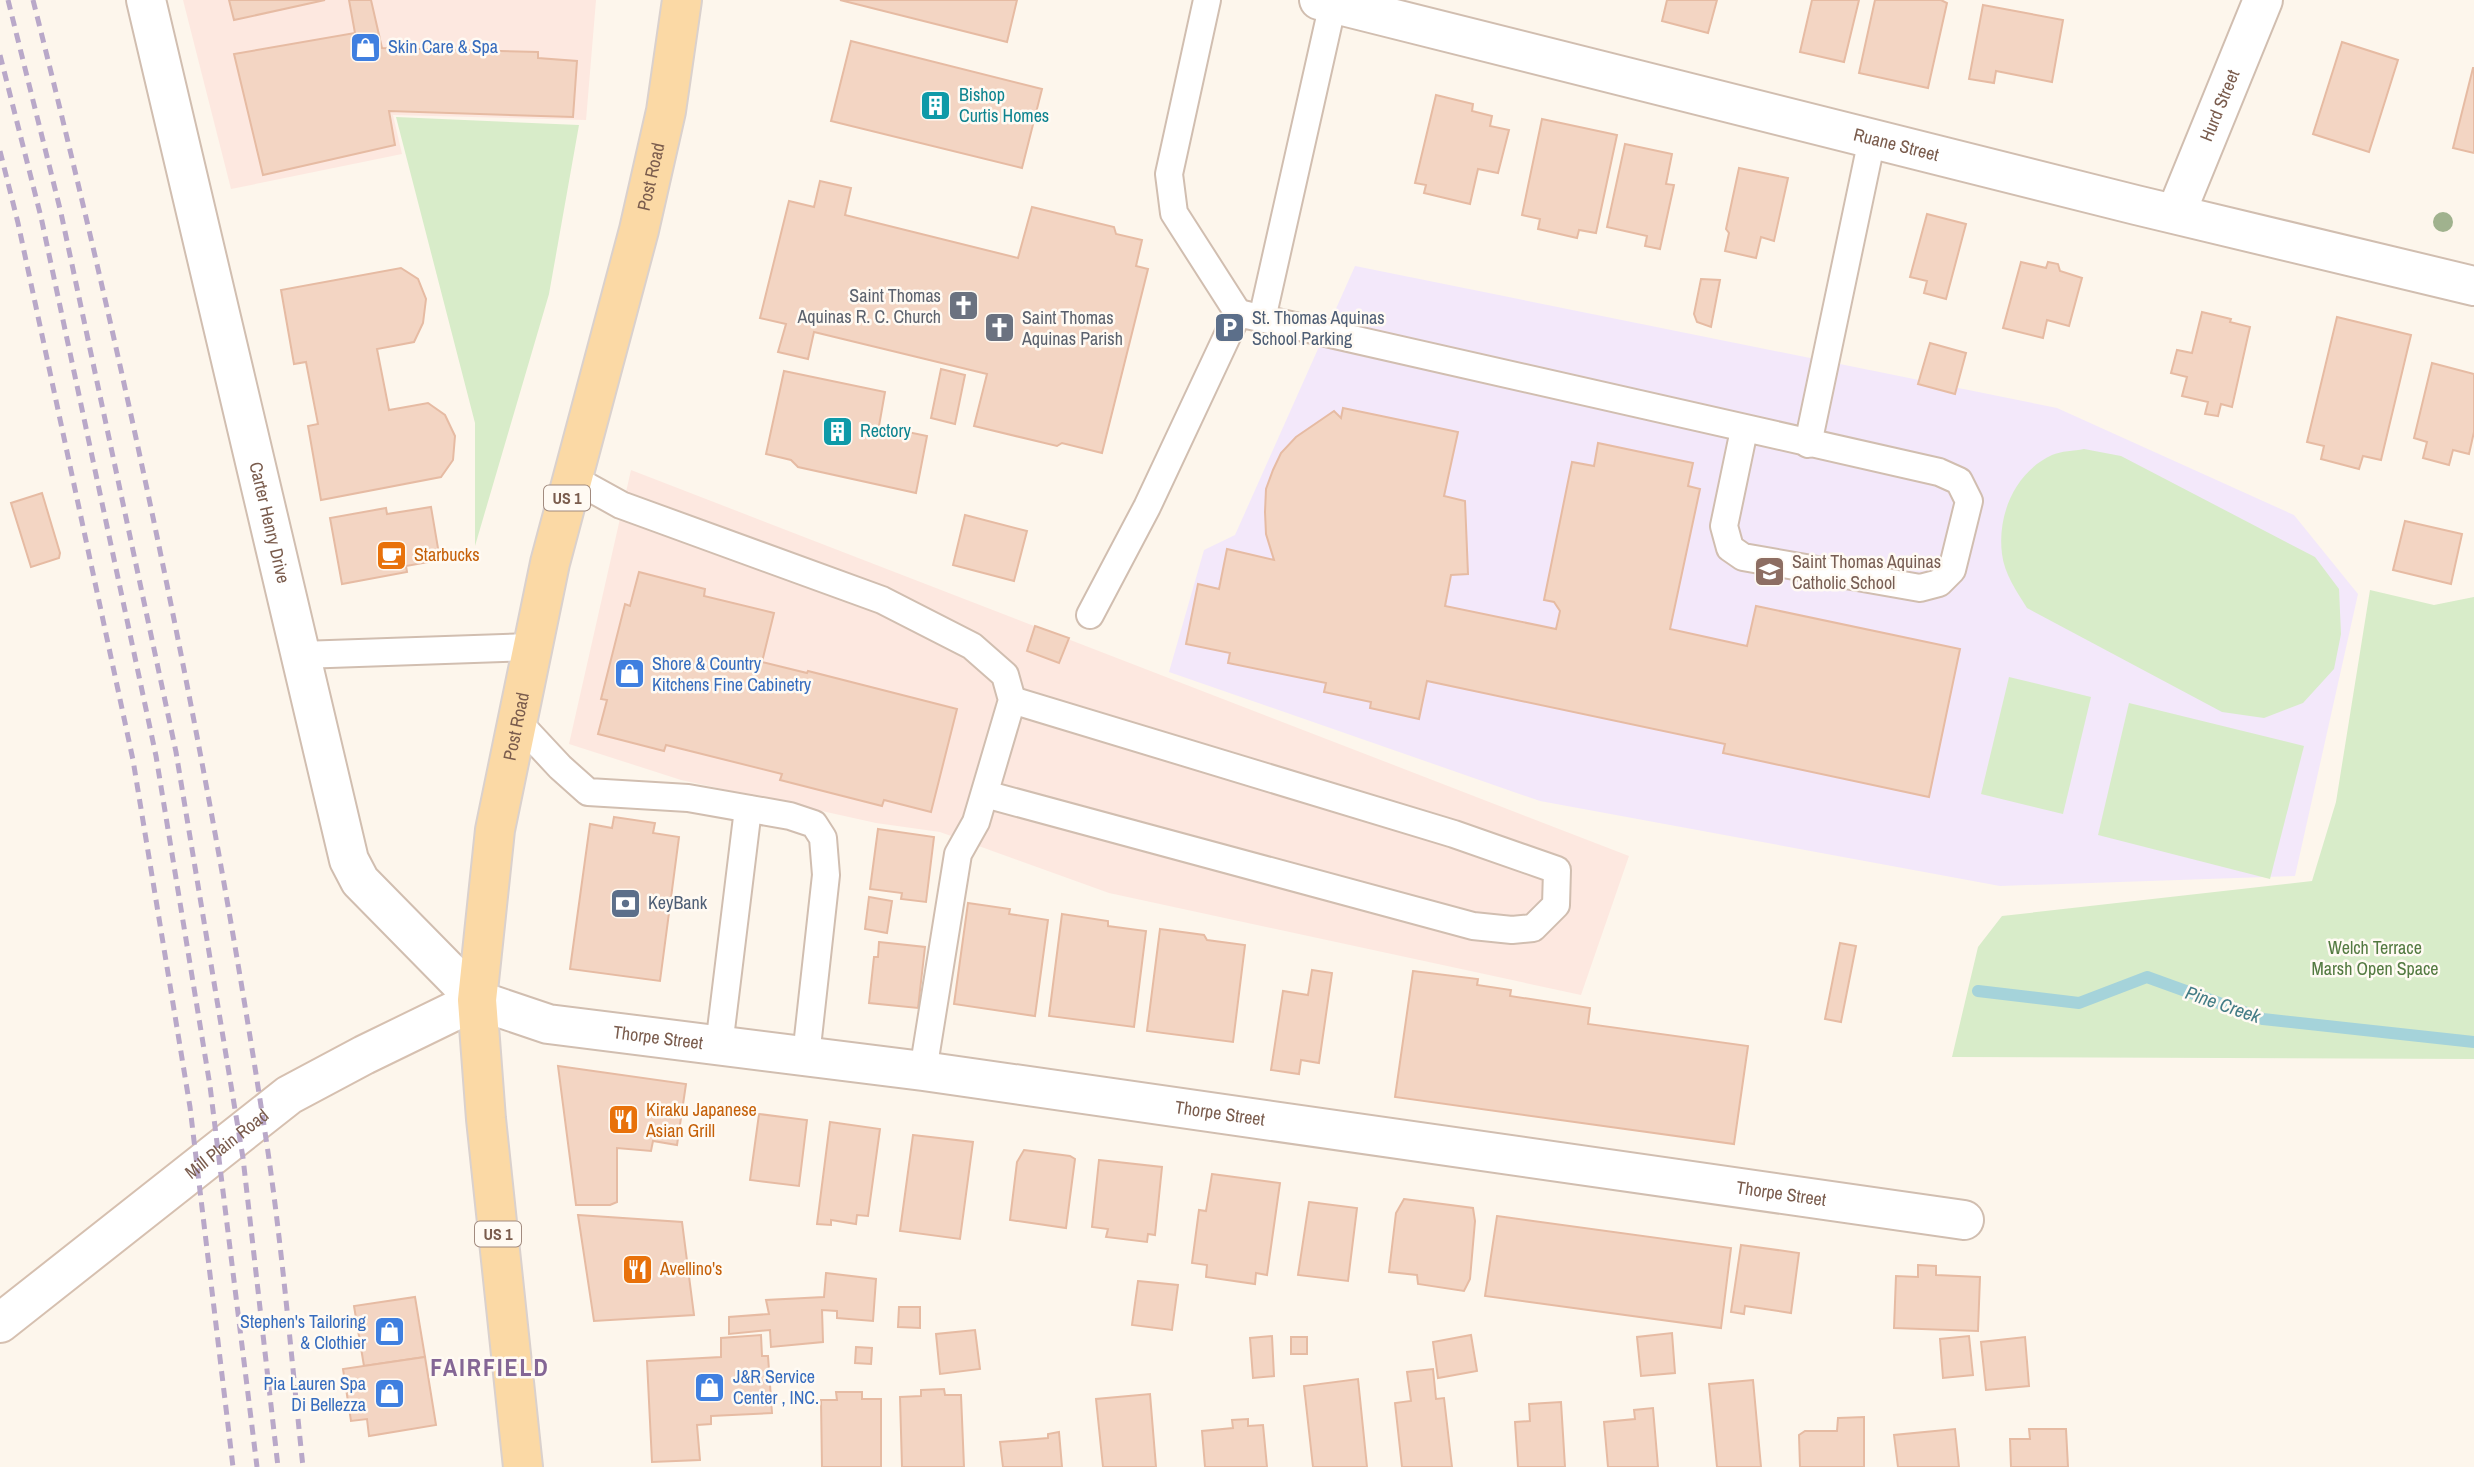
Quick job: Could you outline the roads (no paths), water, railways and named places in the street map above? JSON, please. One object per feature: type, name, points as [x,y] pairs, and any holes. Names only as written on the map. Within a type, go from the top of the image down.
[{"type":"main road","name":"Post Road","points":[[523,1467],[486,1119],[477,1000],[495,830],[550,563],[645,203],[666,111],[682,0]]},
{"type":"street","name":"Carter Henry Drive","points":[[146,0],[349,860],[360,881],[477,1000]]},
{"type":"street","name":"Hurd Street","points":[[2176,212],[2263,0]]},
{"type":"street","name":"Ruane Street","points":[[1326,2],[1402,10],[1872,139],[2474,286]]},
{"type":"street","name":"Thorpe Street","points":[[477,1000],[548,1024],[923,1071],[1964,1220]]},
{"type":"street","name":"Mill Plain Road","points":[[0,1323],[289,1095],[477,1000]]},
{"type":"lane","points":[[1207,0],[1169,174],[1174,213],[1250,316],[1939,472],[1959,481],[1969,501],[1952,570],[1939,583],[1920,588],[1743,557],[1730,548],[1724,526],[1744,430]]},
{"type":"lane","points":[[1090,615],[1250,316],[1326,2]]},
{"type":"lane","points":[[1808,444],[1872,139]]},
{"type":"lane","points":[[572,478],[621,505],[882,600],[972,646],[1005,675],[1013,700],[976,822],[958,855],[923,1071]]},
{"type":"lane","points":[[301,654],[533,647]]},
{"type":"lane","points":[[985,794],[1473,926],[1512,930],[1533,928],[1556,905],[1558,870],[1454,834],[1013,700]]},
{"type":"lane","points":[[517,721],[588,792],[688,798],[789,816],[814,824],[823,838],[826,875],[807,1056]]},
{"type":"lane","points":[[719,1046],[748,809]]},
{"type":"waterway","name":"Pine Creek","points":[[1978,991],[2079,1003],[2147,977],[2263,1019],[2474,1042]]},
{"type":"railway","points":[[8,0],[61,213],[176,752],[243,1158],[278,1467]]},
{"type":"railway","points":[[33,0],[132,422],[218,847],[271,1174],[303,1467]]},
{"type":"railway","points":[[0,55],[41,217],[156,756],[210,1086],[257,1467]]},
{"type":"railway","points":[[0,151],[18,223],[133,760],[190,1107],[233,1467]]},
{"type":"place","name":"Skin Care & Spa","points":[[365,47]]},
{"type":"place","name":"Bishop Curtis Homes","points":[[936,105]]},
{"type":"place","name":"Saint Thomas Aquinas R. C. Church","points":[[964,306]]},
{"type":"place","name":"Saint Thomas Aquinas Parish","points":[[999,328]]},
{"type":"place","name":"St. Thomas Aquinas School Parking","points":[[1229,328]]},
{"type":"place","name":"Rectory","points":[[837,431]]},
{"type":"place","name":"Starbucks","points":[[391,555]]},
{"type":"place","name":"Saint Thomas Aquinas Catholic School","points":[[1769,572]]},
{"type":"place","name":"Shore & Country Kitchens Fine Cabinetry","points":[[629,674]]},
{"type":"place","name":"KeyBank","points":[[625,903]]},
{"type":"place","name":"Kiraku Japanese Asian Grill","points":[[623,1120]]},
{"type":"place","name":"Avellino's","points":[[637,1269]]},
{"type":"place","name":"Stephen's Tailoring & Clothier","points":[[389,1332]]},
{"type":"place","name":"J&R Service Center , INC.","points":[[710,1387]]},
{"type":"place","name":"Pia Lauren Spa Di Bellezza","points":[[389,1394]]},
{"type":"district","name":"FAIRFIELD","points":[[490,1368]]},
{"type":"park label","name":"Welch Terrace Marsh Open Space","points":[[2375,958]]}]
